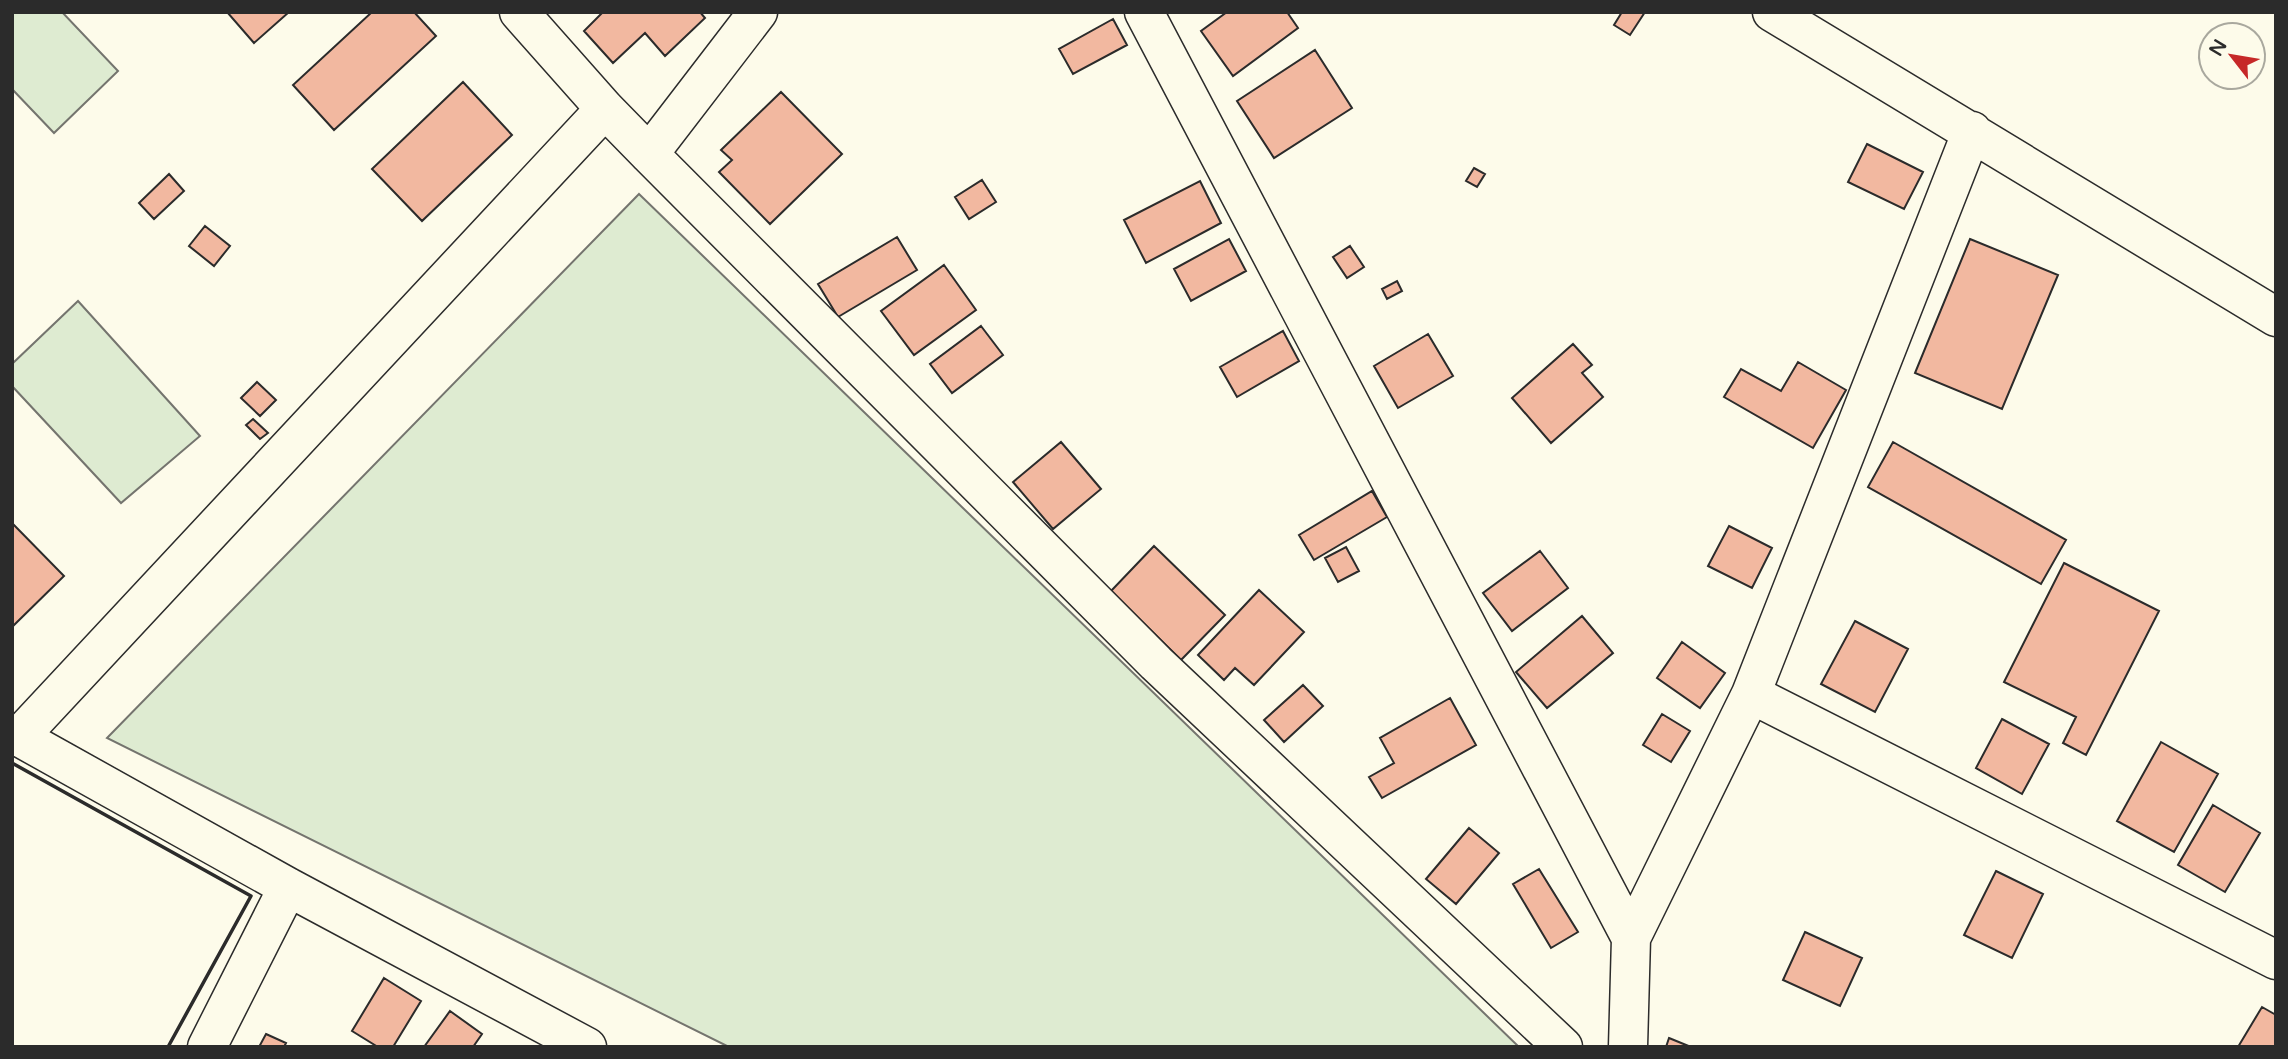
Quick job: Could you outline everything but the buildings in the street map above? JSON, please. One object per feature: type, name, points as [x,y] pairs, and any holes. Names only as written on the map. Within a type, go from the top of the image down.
[{"type":"street","points":[[519,12],[649,154],[1156,663],[1563,1047]]},
{"type":"street","points":[[649,154],[758,12]]},
{"type":"street","points":[[1144,12],[1631,938]]},
{"type":"street","points":[[1772,12],[2276,317]]},
{"type":"street","points":[[587,1047],[288,887],[15,735],[605,109]]},
{"type":"street","points":[[1628,1047],[1631,938],[1751,694],[1972,131]]},
{"type":"street","points":[[1751,694],[2276,961]]},
{"type":"street","points":[[207,1047],[288,887]]},
{"type":"green space","points":[[12,12],[62,12],[118,71],[54,133],[12,89]]},
{"type":"green space","points":[[639,194],[1519,1047],[729,1047],[107,738]]},
{"type":"green space","points":[[78,301],[200,436],[121,503],[12,386],[12,364]]},
{"type":"wall","points":[[12,763],[251,896],[168,1047]]}]
